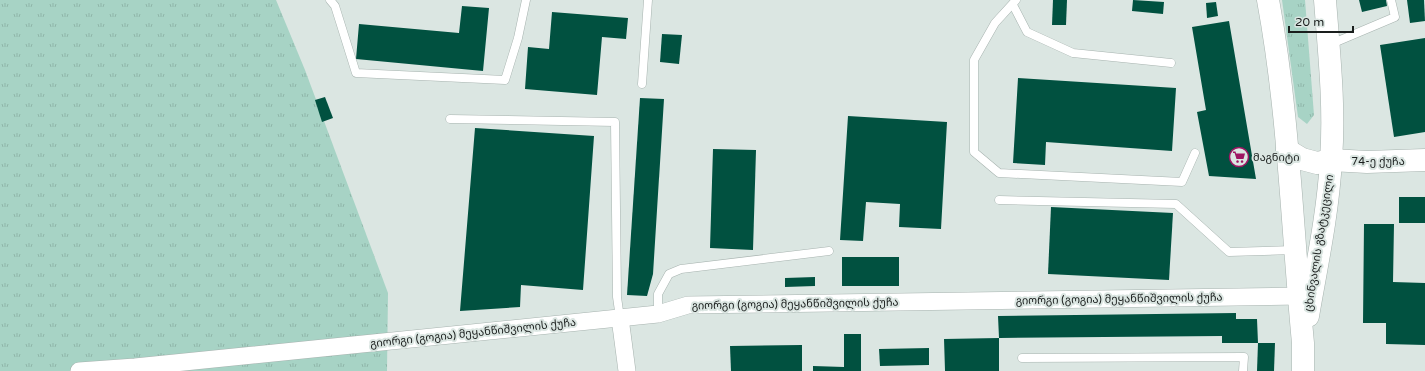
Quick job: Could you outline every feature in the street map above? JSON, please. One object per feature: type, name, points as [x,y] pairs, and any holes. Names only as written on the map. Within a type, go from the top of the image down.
[{"type":"main road","name":"ცხინვალის გზატკეცილი","points":[[1268,0],[1277,49],[1287,150],[1303,343],[1303,371]]},
{"type":"main road","name":"ცხინვალის გზატკეცილი","points":[[1303,343],[1325,219],[1331,160],[1333,114],[1325,0]]},
{"type":"main road","name":"74-ე ქუჩა","points":[[1287,150],[1302,159],[1317,162],[1331,160],[1367,162],[1425,160]]},
{"type":"street","name":"გიორგი (გოგია) მეყანწიშვილის ქუჩა","points":[[79,371],[143,366],[658,314],[688,305],[1299,296]]},
{"type":"street","points":[[620,318],[627,371]]},
{"type":"lane","points":[[330,0],[335,6],[356,73],[505,80],[518,38],[526,0]]},
{"type":"lane","points":[[642,84],[648,0]]},
{"type":"lane","points":[[1328,45],[1395,17],[1391,0]]},
{"type":"lane","points":[[1171,63],[1073,53],[1027,32],[1015,2],[995,23],[974,60],[974,152],[999,173],[1182,182],[1195,153]]},
{"type":"lane","points":[[450,119],[615,122],[618,298],[620,318]]},
{"type":"lane","points":[[999,200],[1176,204],[1229,252],[1295,250]]},
{"type":"lane","points":[[658,314],[658,294],[669,274],[681,269],[828,251]]},
{"type":"lane","points":[[1022,358],[1244,357],[1243,371]]},
{"type":"green space","points":[[0,0],[276,0],[305,70],[388,293],[387,371],[0,371]]},
{"type":"green space","points":[[1282,0],[1305,0],[1314,115],[1307,124],[1298,117]]},
{"type":"building","points":[[1053,0],[1067,0],[1066,25],[1052,25]]},
{"type":"building","points":[[1133,0],[1164,2],[1163,14],[1132,11]]},
{"type":"building","points":[[1359,0],[1386,0],[1387,6],[1362,12]]},
{"type":"building","points":[[1407,0],[1424,0],[1425,21],[1410,23]]},
{"type":"building","points":[[1216,2],[1218,16],[1207,18],[1206,3]]},
{"type":"building","points":[[462,6],[489,8],[483,71],[356,59],[359,24],[459,33]]},
{"type":"building","points":[[552,12],[628,18],[626,39],[602,37],[597,95],[525,89],[528,47],[549,49]]},
{"type":"building","points":[[1229,21],[1256,179],[1209,176],[1197,112],[1206,110],[1192,27]]},
{"type":"building","points":[[662,34],[682,35],[679,64],[660,62]]},
{"type":"building","points":[[1425,38],[1425,132],[1394,137],[1380,45]]},
{"type":"building","points":[[1018,78],[1176,88],[1172,151],[1046,142],[1045,165],[1013,163]]},
{"type":"building","points":[[325,97],[333,118],[322,122],[315,100]]},
{"type":"building","points":[[640,98],[664,99],[653,274],[647,296],[627,295]]},
{"type":"building","points":[[848,116],[947,122],[941,229],[899,227],[900,204],[866,202],[863,241],[840,240]]},
{"type":"building","points":[[475,128],[594,136],[583,290],[521,285],[520,307],[460,311]]},
{"type":"building","points":[[713,149],[756,150],[753,250],[710,248]]},
{"type":"building","points":[[1399,197],[1425,197],[1425,223],[1399,223]]},
{"type":"building","points":[[1051,207],[1173,213],[1169,280],[1048,274]]},
{"type":"building","points":[[1364,224],[1394,224],[1393,282],[1425,283],[1425,345],[1386,344],[1386,323],[1363,323]]},
{"type":"building","points":[[842,257],[899,257],[899,286],[842,286]]},
{"type":"building","points":[[815,277],[815,286],[785,287],[785,278]]},
{"type":"building","points":[[1236,313],[1236,319],[1257,319],[1258,343],[1222,343],[1222,336],[999,338],[998,316]]},
{"type":"building","points":[[844,334],[861,334],[861,371],[813,371],[813,366],[844,367]]},
{"type":"building","points":[[999,338],[999,371],[945,371],[944,339]]},
{"type":"building","points":[[1258,343],[1275,343],[1274,371],[1257,371]]},
{"type":"building","points":[[802,345],[802,371],[731,371],[730,346]]},
{"type":"building","points":[[929,348],[929,365],[880,366],[879,349]]},
{"type":"place","name":"მაგნიტი","points":[[1239,157]]}]
